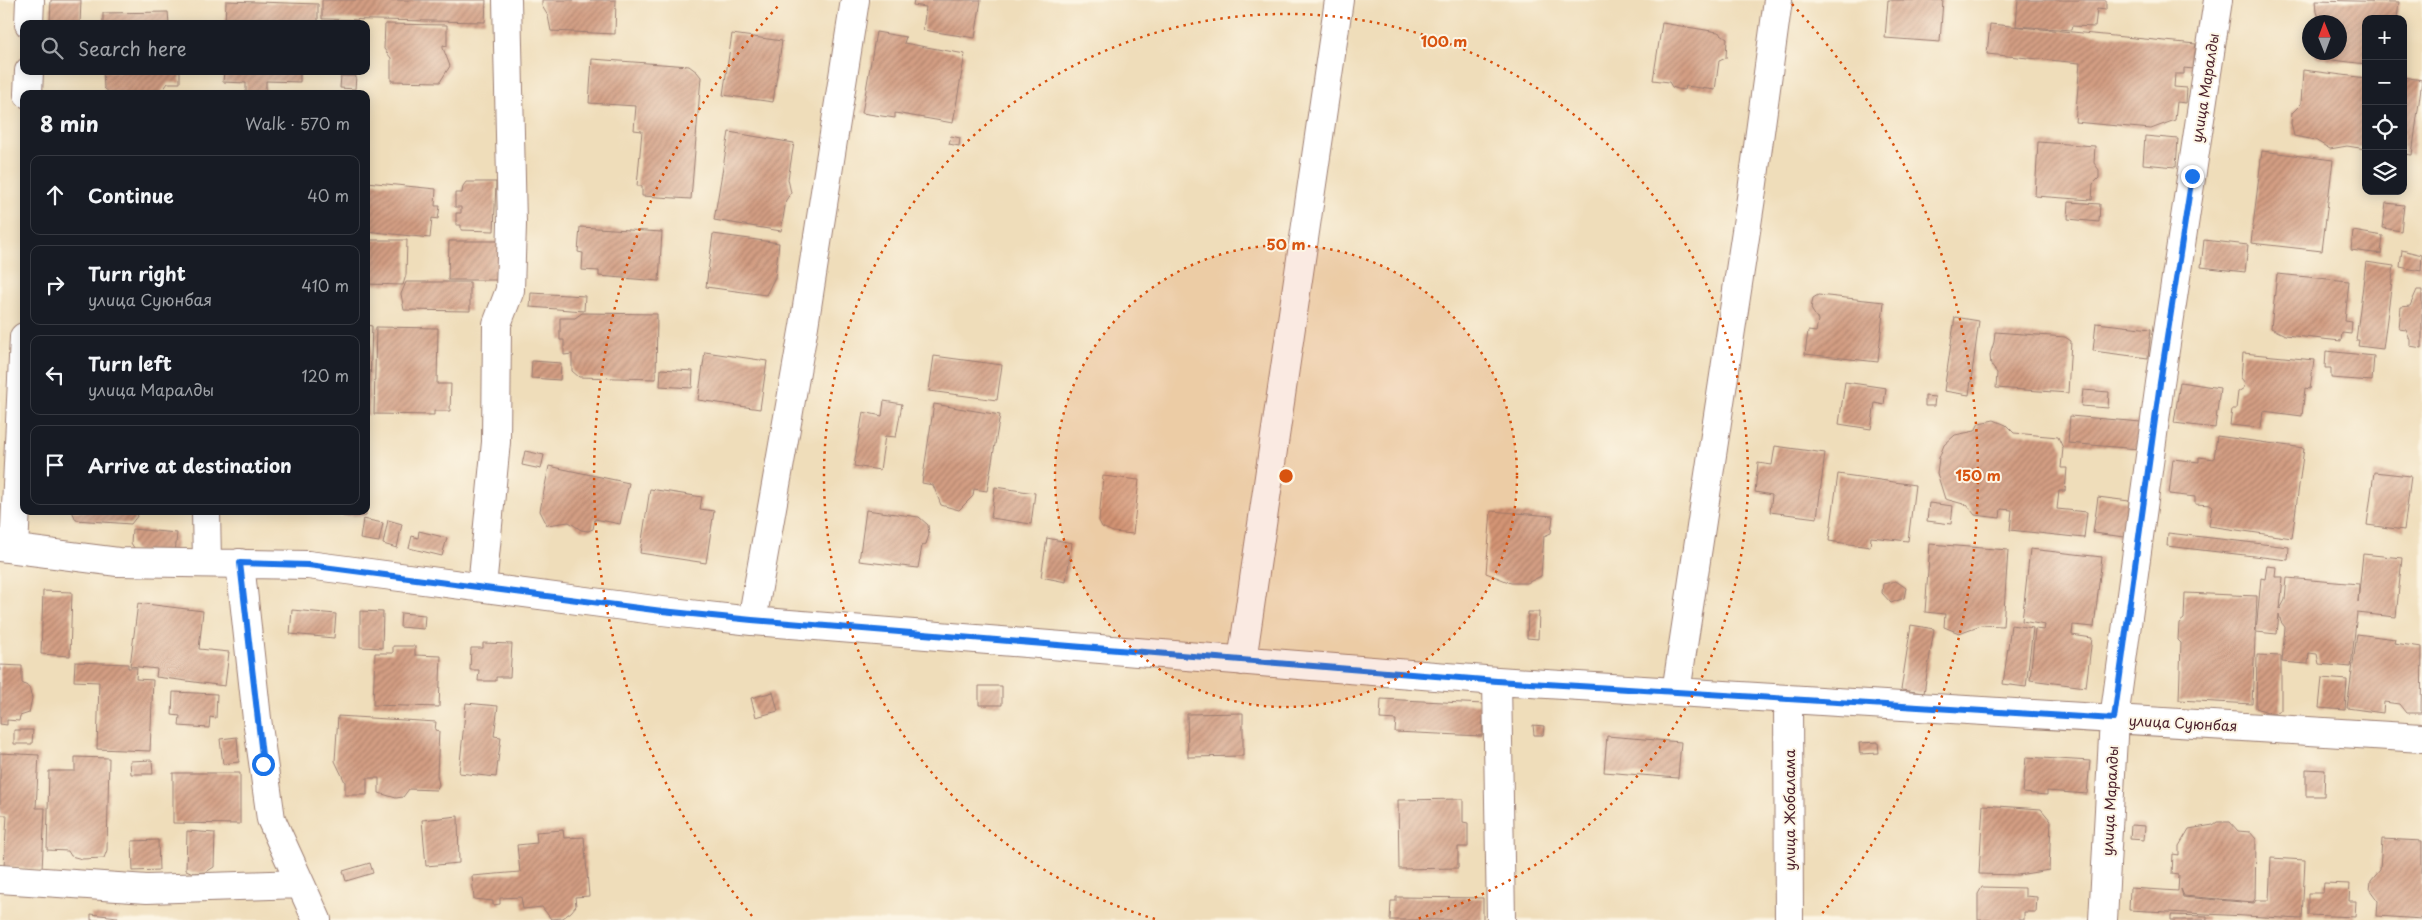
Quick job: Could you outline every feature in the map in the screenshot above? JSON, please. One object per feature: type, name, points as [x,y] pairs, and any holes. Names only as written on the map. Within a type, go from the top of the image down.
[{"type":"street","points":[[29,20],[30,0]]},
{"type":"street","points":[[482,587],[496,442],[497,324],[510,290],[512,224],[507,0]]},
{"type":"street","points":[[752,620],[804,326],[855,0]]},
{"type":"street","points":[[1242,661],[1339,0]]},
{"type":"street","points":[[1676,692],[1751,198],[1778,0]]},
{"type":"street","name":"улица Маралды","points":[[2103,920],[2114,719],[2160,383],[2218,0]]},
{"type":"street","points":[[28,75],[28,90]]},
{"type":"street","points":[[7,548],[20,387]]},
{"type":"street","points":[[206,515],[207,562]]},
{"type":"street","name":"улица Суюнбая","points":[[7,548],[118,562],[308,565],[662,611],[1242,661],[1497,681],[2422,738]]},
{"type":"street","points":[[240,563],[257,719],[271,819],[318,920]]},
{"type":"street","points":[[1497,681],[1502,920]]},
{"type":"street","name":"улица Жобалама","points":[[1788,699],[1789,920]]},
{"type":"street","points":[[0,879],[147,889],[300,884]]},
{"type":"building","points":[[51,0],[81,0],[80,20],[50,20]]},
{"type":"building","points":[[322,0],[486,0],[485,22],[322,19]]},
{"type":"building","points":[[542,0],[616,0],[615,34],[551,31],[548,16],[542,6]]},
{"type":"building","points":[[914,0],[981,0],[975,38],[923,30],[926,7],[913,5]]},
{"type":"building","points":[[1888,0],[1943,0],[1940,42],[1885,38]]},
{"type":"building","points":[[2018,0],[2106,0],[2106,10],[2097,9],[2095,27],[2072,26],[2071,30],[2016,26]]},
{"type":"building","points":[[2316,0],[2399,2],[2397,15],[2362,15],[2362,64],[2333,60],[2347,60],[2347,15],[2318,15]]},
{"type":"building","points":[[226,1],[318,4],[318,20],[225,20]]},
{"type":"building","points":[[168,12],[169,20],[103,20],[103,13]]},
{"type":"building","points":[[1662,23],[1718,32],[1727,38],[1726,58],[1719,61],[1715,90],[1686,86],[1685,90],[1678,89],[1672,87],[1669,82],[1653,80]]},
{"type":"building","points":[[385,24],[447,25],[447,46],[443,45],[443,48],[450,66],[440,82],[391,81],[391,58],[384,49]]},
{"type":"building","points":[[1990,24],[2196,44],[2193,69],[2184,68],[2184,74],[2175,74],[2174,87],[2187,88],[2186,103],[2177,102],[2175,120],[2151,129],[2075,122],[2080,63],[1987,54]]},
{"type":"building","points":[[876,32],[906,37],[904,43],[965,54],[953,123],[895,113],[895,118],[862,113]]},
{"type":"building","points":[[732,34],[782,41],[773,102],[723,95]]},
{"type":"building","points":[[592,59],[689,66],[701,77],[691,199],[642,196],[642,186],[637,186],[642,131],[634,130],[636,106],[589,103]]},
{"type":"building","points":[[2303,70],[2362,77],[2362,148],[2347,146],[2330,149],[2315,140],[2294,136],[2291,123],[2292,113],[2301,104]]},
{"type":"building","points":[[103,75],[180,75],[180,83],[168,83],[163,90],[106,90],[104,88]]},
{"type":"building","points":[[224,75],[300,75],[300,82],[266,81],[266,90],[246,90],[246,83],[223,82]]},
{"type":"building","points":[[341,76],[356,76],[355,89],[340,88]]},
{"type":"building","points":[[2407,78],[2422,80],[2412,155],[2407,154]]},
{"type":"building","points":[[729,132],[794,143],[788,179],[791,193],[786,200],[781,231],[714,220]]},
{"type":"building","points":[[951,136],[960,138],[959,146],[949,144]]},
{"type":"building","points":[[2145,136],[2178,139],[2176,167],[2143,164]]},
{"type":"building","points":[[2038,142],[2095,146],[2094,163],[2099,170],[2099,178],[2093,184],[2092,200],[2035,196]]},
{"type":"building","points":[[2262,151],[2333,160],[2322,251],[2251,243]]},
{"type":"building","points":[[370,182],[436,189],[435,206],[440,206],[438,219],[432,218],[430,238],[370,231]]},
{"type":"building","points":[[466,182],[496,182],[494,231],[461,230],[461,225],[456,225],[456,213],[461,213],[461,207],[455,207],[455,193],[462,193]]},
{"type":"building","points":[[2069,202],[2100,204],[2099,222],[2068,219]]},
{"type":"building","points":[[2386,203],[2404,205],[2401,231],[2383,228]]},
{"type":"building","points":[[580,227],[662,232],[659,281],[599,276],[599,271],[582,270],[583,253],[578,252]]},
{"type":"building","points":[[2353,231],[2383,236],[2381,254],[2351,250]]},
{"type":"building","points":[[713,234],[779,243],[775,277],[766,295],[706,287]]},
{"type":"building","points":[[370,240],[407,240],[406,275],[403,285],[370,284]]},
{"type":"building","points":[[2204,240],[2248,245],[2245,272],[2201,267]]},
{"type":"building","points":[[449,241],[500,241],[500,280],[448,280]]},
{"type":"building","points":[[2402,250],[2422,255],[2421,271],[2400,267]]},
{"type":"building","points":[[2366,262],[2394,266],[2383,349],[2358,346],[2359,340],[2356,340]]},
{"type":"building","points":[[2277,274],[2349,281],[2345,321],[2352,322],[2351,334],[2342,333],[2341,341],[2285,335],[2271,328]]},
{"type":"building","points":[[406,282],[470,282],[470,311],[404,310],[401,294]]},
{"type":"building","points":[[2417,290],[2422,290],[2422,348],[2410,346],[2406,330],[2399,329],[2401,307],[2410,306]]},
{"type":"building","points":[[531,293],[585,296],[584,311],[530,307]]},
{"type":"building","points":[[1818,295],[1884,302],[1878,362],[1805,354],[1808,331],[1816,332],[1818,320],[1811,309],[1813,298]]},
{"type":"building","points":[[582,313],[657,314],[656,379],[579,377],[572,371],[572,354],[564,355],[564,340],[560,340],[560,318],[575,318]]},
{"type":"building","points":[[1955,317],[1979,321],[1969,395],[1944,391]]},
{"type":"building","points":[[2096,323],[2151,329],[2148,358],[2093,351]]},
{"type":"building","points":[[370,326],[372,326],[370,385]]},
{"type":"building","points":[[376,327],[438,328],[437,384],[451,384],[450,411],[434,411],[434,415],[374,414]]},
{"type":"building","points":[[1995,332],[2065,337],[2071,341],[2068,393],[1996,388],[1997,373],[1991,365],[1990,355]]},
{"type":"building","points":[[2326,351],[2374,356],[2372,381],[2331,378],[2331,368],[2325,368]]},
{"type":"building","points":[[705,352],[767,361],[760,409],[698,400]]},
{"type":"building","points":[[2243,353],[2314,360],[2310,389],[2305,388],[2302,416],[2263,411],[2261,428],[2230,425],[2232,409],[2236,409],[2238,392],[2244,388],[2245,383],[2241,378]]},
{"type":"building","points":[[934,356],[1002,365],[997,400],[929,391]]},
{"type":"building","points":[[532,361],[561,363],[560,380],[531,378]]},
{"type":"building","points":[[661,369],[693,371],[692,388],[660,386]]},
{"type":"building","points":[[1845,382],[1886,388],[1884,405],[1875,403],[1871,429],[1839,424]]},
{"type":"building","points":[[2180,382],[2220,388],[2215,428],[2174,423]]},
{"type":"building","points":[[2083,390],[2109,392],[2108,408],[2081,406]]},
{"type":"building","points":[[1925,396],[1935,397],[1934,406],[1925,406]]},
{"type":"building","points":[[884,401],[902,404],[896,437],[885,436],[880,470],[854,466],[863,412],[882,416]]},
{"type":"building","points":[[934,404],[1000,415],[987,491],[974,489],[973,496],[959,510],[941,505],[933,485],[922,483]]},
{"type":"building","points":[[2070,416],[2141,422],[2138,449],[2068,443]]},
{"type":"building","points":[[1994,420],[2006,425],[2014,433],[2058,437],[2063,448],[2061,468],[2067,468],[2065,491],[2059,491],[2057,509],[2087,512],[2084,538],[2010,530],[2012,510],[2001,509],[2000,518],[1975,515],[1967,505],[1945,499],[1937,473],[1939,458],[1944,445],[1955,435],[1975,431],[1979,423]]},
{"type":"building","points":[[2217,436],[2304,448],[2292,538],[2209,526],[2212,505],[2195,504],[2195,497],[2169,494],[2173,459],[2199,462],[2199,457],[2214,459]]},
{"type":"building","points":[[1775,446],[1825,453],[1817,518],[1770,512],[1772,495],[1755,492],[1758,463],[1772,465]]},
{"type":"building","points":[[525,451],[544,455],[541,469],[522,465]]},
{"type":"building","points":[[549,466],[629,483],[620,524],[595,519],[593,529],[588,531],[581,530],[569,522],[547,525],[540,511]]},
{"type":"building","points":[[2374,472],[2411,476],[2404,530],[2367,525]]},
{"type":"building","points":[[1838,474],[1915,485],[1908,541],[1871,537],[1870,547],[1829,541]]},
{"type":"building","points":[[1103,476],[1139,480],[1133,534],[1113,532],[1102,527],[1099,521]]},
{"type":"building","points":[[995,487],[1035,493],[1031,524],[991,518]]},
{"type":"building","points":[[650,489],[702,497],[700,509],[714,511],[706,563],[640,553]]},
{"type":"building","points":[[2098,497],[2129,501],[2125,537],[2093,533]]},
{"type":"building","points":[[1929,503],[1953,506],[1951,524],[1927,521]]},
{"type":"building","points":[[866,510],[919,517],[928,525],[929,535],[926,544],[922,546],[918,568],[859,561]]},
{"type":"building","points":[[1491,511],[1553,516],[1551,533],[1544,536],[1541,576],[1527,583],[1511,583],[1486,573]]},
{"type":"building","points":[[74,515],[138,515],[131,524],[76,520]]},
{"type":"building","points":[[343,515],[366,515],[366,516]]},
{"type":"building","points":[[363,519],[383,523],[379,542],[360,539]]},
{"type":"building","points":[[388,520],[402,524],[397,548],[383,544]]},
{"type":"building","points":[[132,529],[177,533],[175,554],[136,551],[131,543]]},
{"type":"building","points":[[419,531],[447,538],[442,556],[409,548],[412,536],[418,538]]},
{"type":"building","points":[[2168,533],[2289,547],[2288,560],[2167,546]]},
{"type":"building","points":[[1047,538],[1072,543],[1066,582],[1041,577]]},
{"type":"building","points":[[1930,544],[2008,550],[2003,626],[1981,625],[1959,633],[1944,627],[1945,614],[1925,612]]},
{"type":"building","points":[[2030,549],[2102,557],[2094,627],[2073,625],[2072,635],[2092,638],[2086,687],[2030,680],[2035,629],[2044,630],[2045,625],[2022,621]]},
{"type":"building","points":[[2363,554],[2402,558],[2396,617],[2357,613],[2351,667],[2319,664],[2317,654],[2309,653],[2308,664],[2282,662],[2285,627],[2281,622],[2279,614],[2277,634],[2256,632],[2261,578],[2265,579],[2267,566],[2276,567],[2275,577],[2283,577],[2280,609],[2285,600],[2287,578],[2359,584],[2358,602]]},
{"type":"building","points":[[1896,581],[1906,588],[1904,598],[1891,603],[1882,593],[1883,584]]},
{"type":"building","points":[[43,591],[72,592],[70,656],[41,654]]},
{"type":"building","points":[[2185,593],[2257,596],[2252,704],[2179,700],[2181,643],[2178,640],[2179,623],[2184,619]]},
{"type":"building","points":[[138,603],[203,611],[199,649],[229,652],[225,686],[156,677],[157,669],[130,666]]},
{"type":"building","points":[[292,610],[336,614],[334,638],[290,634]]},
{"type":"building","points":[[360,611],[383,612],[382,648],[360,647]]},
{"type":"building","points":[[1528,612],[1539,612],[1538,639],[1527,638]]},
{"type":"building","points":[[401,613],[425,615],[424,629],[400,627]]},
{"type":"building","points":[[1911,625],[1934,629],[1924,693],[1901,690]]},
{"type":"building","points":[[2011,625],[2033,628],[2026,687],[2003,684]]},
{"type":"building","points":[[2357,634],[2395,639],[2394,643],[2422,647],[2421,713],[2406,713],[2399,704],[2384,702],[2383,713],[2347,708]]},
{"type":"building","points":[[483,643],[512,644],[510,677],[496,677],[496,681],[478,681],[479,670],[470,670],[471,648],[483,648]]},
{"type":"building","points":[[393,646],[415,646],[415,655],[441,656],[439,707],[373,705],[375,653],[393,653]]},
{"type":"building","points":[[2257,655],[2281,656],[2281,710],[2273,714],[2256,708]]},
{"type":"building","points":[[75,662],[128,664],[128,668],[137,668],[136,679],[153,680],[150,751],[97,749],[99,682],[74,681]]},
{"type":"building","points":[[0,665],[22,666],[22,683],[29,687],[32,698],[29,713],[20,716],[19,721],[7,720],[7,725],[0,724]]},
{"type":"building","points":[[2322,678],[2347,680],[2345,710],[2319,708]]},
{"type":"building","points":[[979,686],[1002,686],[1002,705],[979,705]]},
{"type":"building","points":[[173,692],[217,694],[216,718],[210,717],[209,728],[179,726],[180,716],[172,715]]},
{"type":"building","points":[[773,692],[778,711],[756,717],[751,698]]},
{"type":"building","points":[[1381,699],[1484,704],[1482,736],[1395,732],[1396,720],[1380,719]]},
{"type":"building","points":[[466,703],[498,706],[494,736],[501,737],[496,777],[459,773]]},
{"type":"building","points":[[1243,713],[1243,756],[1188,757],[1187,714]]},
{"type":"building","points":[[338,716],[436,722],[435,730],[439,731],[437,775],[439,785],[436,790],[409,789],[403,797],[396,798],[379,793],[379,778],[367,778],[367,795],[345,795],[345,782],[335,761]]},
{"type":"building","points":[[1533,725],[1544,726],[1543,735],[1534,735]]},
{"type":"building","points":[[14,730],[33,730],[32,744],[14,744]]},
{"type":"building","points":[[1607,736],[1681,742],[1678,778],[1604,772]]},
{"type":"building","points":[[237,737],[239,762],[223,764],[220,739]]},
{"type":"building","points":[[1878,742],[1879,753],[1860,754],[1859,743]]},
{"type":"building","points":[[0,753],[39,755],[36,808],[45,808],[42,869],[4,867],[7,815],[0,815]]},
{"type":"building","points":[[75,757],[109,758],[107,850],[104,858],[82,859],[71,856],[68,851],[47,850],[49,771],[75,771]]},
{"type":"building","points":[[2026,757],[2090,761],[2087,794],[2047,791],[2047,795],[2023,793]]},
{"type":"building","points":[[152,760],[153,774],[131,774],[130,761]]},
{"type":"building","points":[[2306,769],[2325,770],[2324,796],[2306,796]]},
{"type":"building","points":[[173,773],[240,773],[240,824],[173,823]]},
{"type":"building","points":[[1463,799],[1463,822],[1468,823],[1468,847],[1458,847],[1458,868],[1399,869],[1398,800]]},
{"type":"building","points":[[1983,805],[2041,809],[2051,821],[2049,870],[2018,875],[1979,874]]},
{"type":"building","points":[[458,816],[459,863],[426,866],[422,820]]},
{"type":"building","points":[[2217,822],[2230,822],[2238,831],[2250,832],[2256,839],[2255,899],[2253,902],[2184,896],[2181,889],[2183,897],[2254,903],[2256,900],[2269,900],[2271,858],[2305,860],[2302,919],[2129,910],[2130,888],[2178,891],[2179,875],[2172,874],[2173,854],[2179,855],[2179,846],[2189,829],[2213,825]]},
{"type":"building","points":[[2131,825],[2145,826],[2144,840],[2130,839]]},
{"type":"building","points":[[563,830],[564,838],[584,837],[589,896],[575,897],[576,906],[571,912],[563,918],[551,919],[542,907],[523,909],[521,897],[500,898],[500,904],[493,905],[493,901],[474,899],[472,876],[520,872],[517,845],[537,843],[536,832]]},
{"type":"building","points":[[187,831],[215,833],[214,867],[206,872],[193,873],[186,870]]},
{"type":"building","points":[[2382,839],[2422,841],[2422,919],[2377,916],[2378,901],[2370,890],[2371,881],[2380,870]]},
{"type":"building","points":[[158,840],[159,870],[133,871],[132,841]]},
{"type":"building","points":[[370,863],[373,873],[346,881],[343,871]]},
{"type":"building","points":[[2324,883],[2350,884],[2349,901],[2356,901],[2355,917],[2308,915],[2308,893],[2323,893]]},
{"type":"building","points":[[1982,887],[2025,888],[2025,896],[2037,897],[2036,912],[2024,912],[2024,920],[1978,920],[1978,894]]},
{"type":"building","points":[[1396,897],[1483,898],[1483,920],[1390,920],[1391,901],[1396,901]]},
{"type":"building","points":[[91,914],[118,917],[118,920],[91,920]]},
{"type":"building","points":[[2171,915],[2207,916],[2207,920],[2171,920]]},
{"type":"route","points":[[263,764],[240,563],[308,565],[662,611],[752,620],[1497,681],[2114,719],[2160,383],[2192,176]]}]
